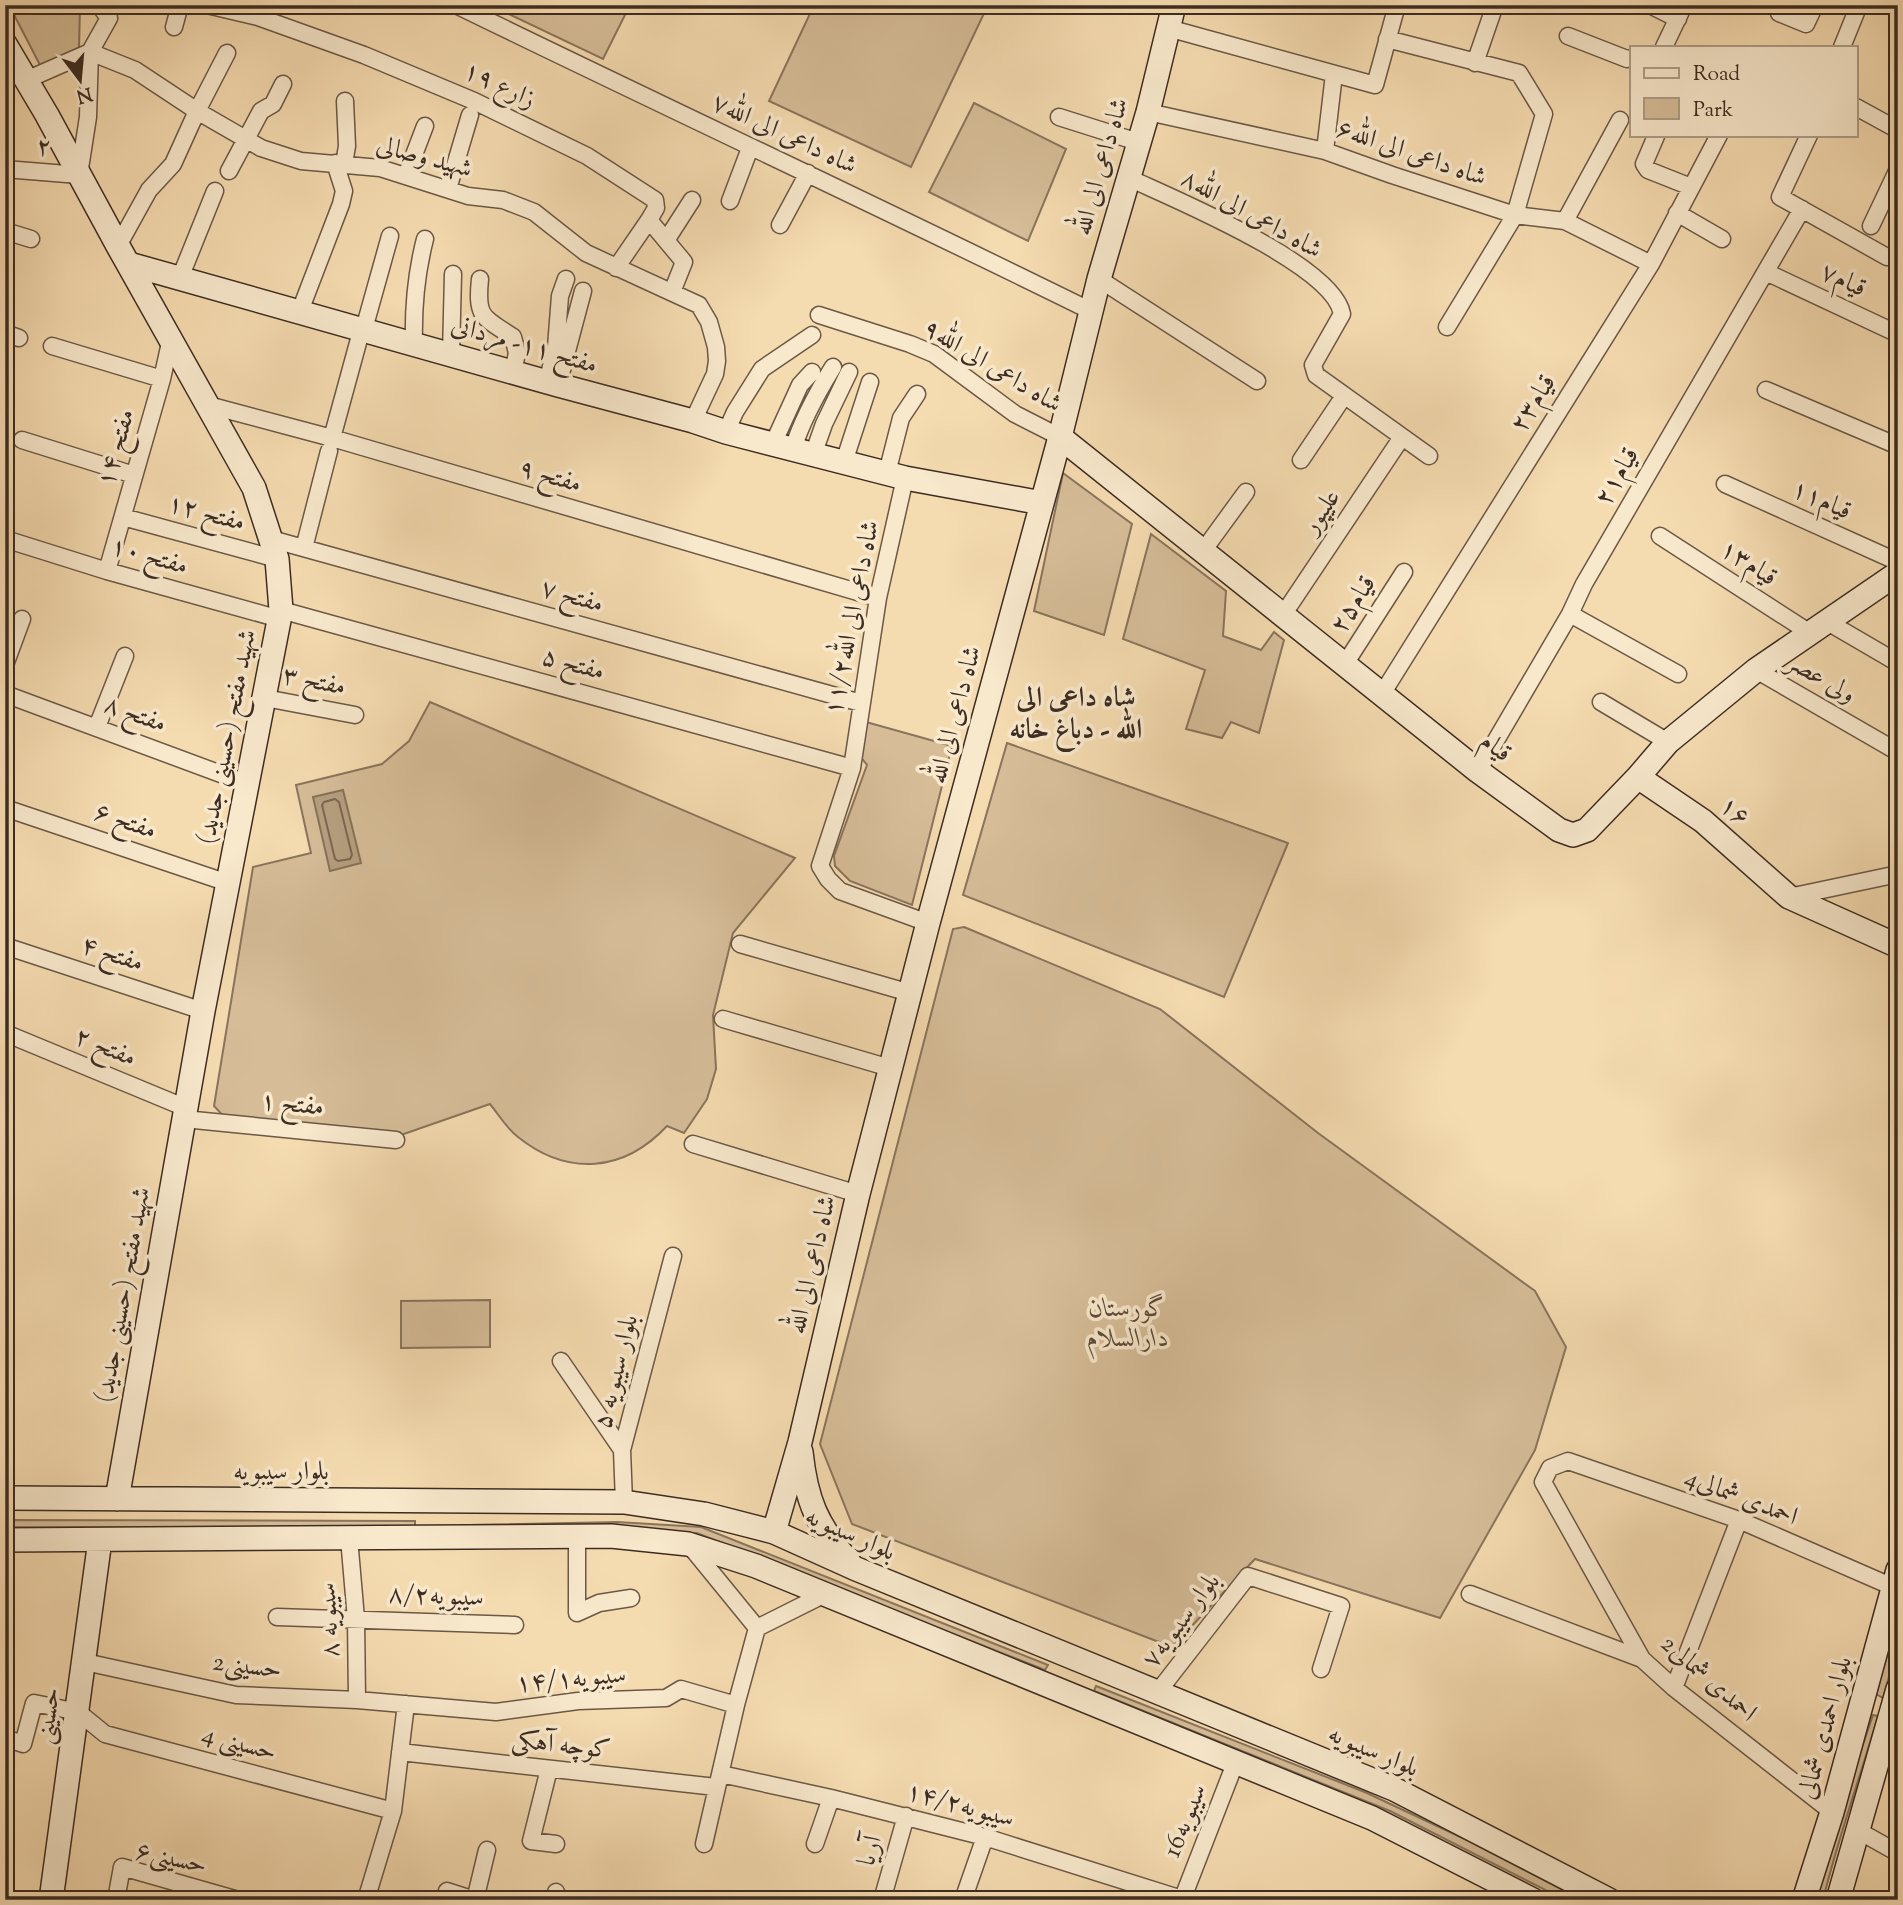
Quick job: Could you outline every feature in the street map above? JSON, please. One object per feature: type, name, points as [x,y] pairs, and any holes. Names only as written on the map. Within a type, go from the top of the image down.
[{"type":"street","points":[[174,27],[180,5]]},
{"type":"street","name":"۱۹ زارع","points":[[207,5],[258,17],[364,55],[522,124],[587,156],[655,200],[656,208],[649,220]]},
{"type":"street","name":"شاه داعی الی الله۷","points":[[456,5],[1091,311]]},
{"type":"street","name":"شاه داعی الی الله","points":[[774,1532],[800,1442],[890,1068],[1060,437],[1098,279],[1148,111],[1174,5]]},
{"type":"street","points":[[1168,28],[1375,85],[1397,5]]},
{"type":"street","points":[[1475,63],[1495,5]]},
{"type":"street","points":[[1650,5],[1681,12],[1664,46]]},
{"type":"street","points":[[1779,13],[1806,24],[1815,5]]},
{"type":"street","points":[[1842,46],[1856,6]]},
{"type":"street","points":[[79,175],[88,117],[90,52],[109,9]]},
{"type":"street","points":[[1568,36],[1630,58]]},
{"type":"street","points":[[1387,39],[1518,74],[1544,114],[1515,215],[1447,327]]},
{"type":"street","name":"شهید مفتح (حسینی جدید)","points":[[5,44],[254,488],[274,549],[281,614],[203,1011],[117,1499]]},
{"type":"street","points":[[26,80],[90,52]]},
{"type":"street","name":"شهید وصالی","points":[[90,52],[135,70],[197,111],[261,148],[301,162],[380,168],[468,196],[503,200],[534,212],[586,253],[672,292],[702,309],[709,322],[717,361],[715,374],[693,421]]},
{"type":"street","points":[[123,255],[149,190],[173,164],[228,53]]},
{"type":"street","points":[[1325,150],[1334,74]]},
{"type":"street","points":[[229,171],[244,138],[261,111],[272,104],[283,84]]},
{"type":"street","points":[[300,311],[344,191],[340,163],[346,146],[345,101]]},
{"type":"street","points":[[1857,108],[1898,130]]},
{"type":"street","name":"شاه داعی الی الله۶","points":[[1148,111],[1325,150],[1392,176],[1515,215],[1565,220],[1651,264]]},
{"type":"street","points":[[448,189],[470,115]]},
{"type":"street","points":[[1059,117],[1138,142]]},
{"type":"street","points":[[1565,220],[1620,120]]},
{"type":"street","points":[[405,176],[425,126]]},
{"type":"street","points":[[1657,136],[1644,164],[1647,170],[1691,187]]},
{"type":"street","name":"قیام۲۳","points":[[1382,694],[1651,264],[1718,136]]},
{"type":"street","points":[[1803,137],[1780,197],[1887,257]]},
{"type":"street","points":[[730,201],[750,148]]},
{"type":"street","name":"۲","points":[[5,169],[79,175]]},
{"type":"street","points":[[1871,226],[1898,169]]},
{"type":"street","points":[[780,225],[808,173]]},
{"type":"street","name":"شاه داعی الی الله۸","points":[[1129,178],[1216,219],[1292,260],[1337,298],[1342,314],[1313,365],[1316,375],[1344,396]]},
{"type":"street","points":[[180,278],[215,191]]},
{"type":"street","points":[[667,239],[692,200]]},
{"type":"street","name":"قیام۲۱","points":[[1478,771],[1802,209]]},
{"type":"street","points":[[1678,214],[1721,239]]},
{"type":"street","points":[[615,268],[649,220],[684,262],[672,292]]},
{"type":"street","points":[[5,230],[31,239]]},
{"type":"street","points":[[303,548],[390,236]]},
{"type":"street","points":[[414,344],[415,293],[425,239]]},
{"type":"street","name":"مفتح ۱۱- مردانی","points":[[123,255],[180,278],[726,432],[896,476],[1042,503]]},
{"type":"street","name":"قیام۷","points":[[1766,272],[1898,334]]},
{"type":"street","points":[[451,354],[453,274]]},
{"type":"street","points":[[480,279],[477,302],[481,314],[513,337],[517,353],[513,372]]},
{"type":"street","points":[[553,384],[560,296],[566,279]]},
{"type":"street","points":[[1098,279],[1257,381]]},
{"type":"street","points":[[553,384],[583,291]]},
{"type":"street","name":"شاه داعی الی الله۹","points":[[819,315],[934,354],[1015,414],[1060,437]]},
{"type":"street","points":[[726,432],[744,396],[762,369],[812,335]]},
{"type":"street","name":"مفتح ۱۴","points":[[107,571],[162,379],[170,338]]},
{"type":"street","points":[[52,346],[162,379]]},
{"type":"street","points":[[793,449],[817,393],[833,367]]},
{"type":"street","points":[[793,449],[800,385],[812,372]]},
{"type":"street","points":[[793,449],[824,424],[849,372]]},
{"type":"street","points":[[844,462],[870,382]]},
{"type":"street","points":[[1766,390],[1898,446]]},
{"type":"street","name":"۱۱/۲شاه داعی الی الله","points":[[917,394],[901,418],[896,476],[852,768],[820,866],[828,879],[841,891],[928,923]]},
{"type":"street","points":[[1301,460],[1344,396],[1429,456]]},
{"type":"street","name":"مفتح ۹","points":[[208,405],[331,444],[878,598]]},
{"type":"street","name":"قیام","points":[[1060,437],[1478,771],[1559,830],[1573,835],[1587,830],[1668,742],[1756,670],[1898,573]]},
{"type":"street","name":"علیپور","points":[[1283,615],[1402,437]]},
{"type":"street","points":[[22,440],[134,475]]},
{"type":"street","name":"قیام۱۱","points":[[1725,484],[1898,562]]},
{"type":"street","points":[[1203,551],[1246,492]]},
{"type":"street","name":"مفتح ۱۲","points":[[123,517],[274,549]]},
{"type":"street","name":"قیام۱۳","points":[[1660,536],[1818,627],[1898,663]]},
{"type":"street","name":"مفتح ۱۰","points":[[5,539],[107,571],[281,614]]},
{"type":"street","name":"مفتح ۷","points":[[274,549],[303,548],[861,703]]},
{"type":"street","name":"قیام۲۵","points":[[1345,664],[1404,572]]},
{"type":"street","name":"مفتح ۵","points":[[281,614],[852,768]]},
{"type":"street","points":[[1570,614],[1678,674]]},
{"type":"street","points":[[5,665],[22,619]]},
{"type":"street","points":[[97,727],[125,656]]},
{"type":"street","name":"ولی عصر","points":[[1756,670],[1898,752]]},
{"type":"street","name":"مفتح ۸","points":[[5,694],[248,784]]},
{"type":"street","name":"مفتح ۳","points":[[265,698],[355,715]]},
{"type":"street","points":[[1601,702],[1668,742]]},
{"type":"street","name":"۱۶","points":[[1638,777],[1703,821],[1789,897],[1898,946]]},
{"type":"street","name":"مفتح ۶","points":[[5,808],[228,883]]},
{"type":"street","points":[[1789,897],[1898,874]]},
{"type":"street","points":[[740,944],[910,993]]},
{"type":"street","name":"مفتح ۴","points":[[5,946],[203,1011]]},
{"type":"street","points":[[723,1019],[890,1068]]},
{"type":"street","name":"مفتح ۲","points":[[5,1033],[185,1114]]},
{"type":"street","name":"مفتح ۱","points":[[185,1114],[396,1140]]},
{"type":"street","points":[[693,1144],[858,1194]]},
{"type":"street","name":"بلوار سیبویه ۵","points":[[624,1502],[622,1450],[673,1256]]},
{"type":"street","points":[[561,1360],[622,1450]]},
{"type":"street","points":[[800,1442],[804,1478],[815,1514],[828,1538],[854,1569]]},
{"type":"street","name":"2احمدی شمالی","points":[[1568,1461],[1550,1468],[1543,1482],[1642,1659],[1674,1688],[1832,1812]]},
{"type":"street","name":"4احمدی شمالی","points":[[1568,1461],[1895,1578]]},
{"type":"street","name":"بلوار سیبویه","points":[[5,1498],[624,1502],[704,1514],[774,1532],[854,1569],[1394,1789],[1609,1900]]},
{"type":"street","points":[[418,1537],[429,1529],[432,1516],[421,1502]]},
{"type":"street","points":[[470,1536],[462,1528],[460,1519],[463,1509],[477,1502]]},
{"type":"street","points":[[1674,1688],[1739,1520]]},
{"type":"street","points":[[5,1540],[611,1536],[688,1544],[756,1566],[1372,1818],[1519,1897]]},
{"type":"street","points":[[577,1537],[577,1613],[598,1604],[631,1598]]},
{"type":"street","name":"سیبویه ۸","points":[[349,1538],[356,1619],[358,1700]]},
{"type":"street","name":"حسینی","points":[[51,1900],[100,1541]]},
{"type":"street","points":[[688,1544],[757,1628]]},
{"type":"street","name":"بلوار سیبویه۷","points":[[1157,1693],[1248,1576],[1341,1606],[1321,1669]]},
{"type":"street","name":"بلوار احمدی شمالی","points":[[1804,1900],[1832,1812],[1895,1578]]},
{"type":"street","points":[[1470,1594],[1642,1659]]},
{"type":"street","points":[[704,1844],[757,1628],[823,1595]]},
{"type":"street","name":"سیبویه۸/۲","points":[[277,1617],[515,1625]]},
{"type":"street","points":[[1068,1693],[1080,1661]]},
{"type":"street","name":"حسینی2","points":[[85,1662],[236,1695],[406,1704]]},
{"type":"street","name":"سیبویه۱۴/۱","points":[[406,1704],[496,1712],[578,1701],[666,1698],[681,1689],[736,1705]]},
{"type":"street","points":[[1838,1900],[1898,1689]]},
{"type":"street","points":[[5,1738],[23,1744],[34,1703],[78,1712]]},
{"type":"street","points":[[366,1900],[393,1811],[406,1704]]},
{"type":"street","name":"حسینی 4","points":[[78,1712],[105,1734],[393,1811]]},
{"type":"street","name":"کوچه آهکی","points":[[400,1752],[549,1769],[719,1780]]},
{"type":"street","name":"سیبویه16","points":[[1183,1899],[1236,1761]]},
{"type":"street","points":[[549,1769],[531,1842],[556,1844]]},
{"type":"street","name":"سیبویه۱۴/۲","points":[[719,1780],[831,1798],[906,1816],[985,1837],[1183,1899]]},
{"type":"street","points":[[815,1844],[831,1798]]},
{"type":"street","name":"آریا","points":[[882,1900],[906,1816]]},
{"type":"street","points":[[1857,1830],[1898,1853]]},
{"type":"street","points":[[963,1900],[985,1837]]},
{"type":"street","points":[[447,1891],[475,1900],[487,1850]]},
{"type":"street","name":"حسینی۶","points":[[116,1900],[122,1867],[238,1900]]},
{"type":"green space","points":[[9,5],[80,5],[79,50],[40,65]]},
{"type":"green space","points":[[490,5],[630,5],[603,59]]},
{"type":"green space","points":[[814,5],[988,5],[911,167],[769,101]]},
{"type":"green space","points":[[974,103],[1066,149],[1028,241],[929,192]]},
{"type":"green space","points":[[1063,473],[1132,524],[1104,635],[1034,611]]},
{"type":"green space","points":[[1151,534],[1226,591],[1223,636],[1261,650],[1274,632],[1284,640],[1259,733],[1231,722],[1222,738],[1186,729],[1205,670],[1123,639]]},
{"type":"green space","points":[[430,702],[795,858],[733,933],[713,1015],[716,1069],[707,1099],[684,1133],[667,1126],[633,1153],[595,1164],[576,1163],[556,1159],[518,1137],[490,1104],[401,1135],[227,1120],[214,1106],[253,867],[311,853],[296,785],[382,764],[409,741]]},
{"type":"green space","points":[[866,722],[952,746],[912,905],[850,881],[835,866],[834,856],[867,765],[860,756]]},
{"type":"green space","points":[[1007,743],[1288,843],[1224,997],[963,895]]},
{"type":"green space","name":"گورستان دارالسلام","points":[[964,927],[1160,1009],[1318,1133],[1535,1291],[1566,1347],[1535,1450],[1440,1618],[1255,1559],[1172,1647],[852,1524],[820,1444],[953,929]]},
{"type":"green space","points":[[490,1300],[490,1347],[401,1348],[401,1301]]},
{"type":"green space","points":[[5,1520],[415,1521],[415,1528],[5,1527]]},
{"type":"green space","points":[[617,1522],[701,1527],[1048,1665],[1045,1670],[697,1533],[471,1531],[471,1525]]},
{"type":"green space","points":[[1898,1616],[1898,1645],[1883,1698],[1876,1694]]},
{"type":"green space","points":[[1096,1686],[1367,1793],[1469,1841],[1582,1900],[1565,1900],[1390,1811],[1094,1691]]},
{"type":"green space","points":[[1873,1715],[1878,1716],[1823,1900],[1810,1900]]},
{"type":"water","points":[[343,790],[361,863],[330,871],[313,797]]},
{"type":"district","name":"شاه داعی الی الله - دباغ خانه","points":[[1076,715]]}]
